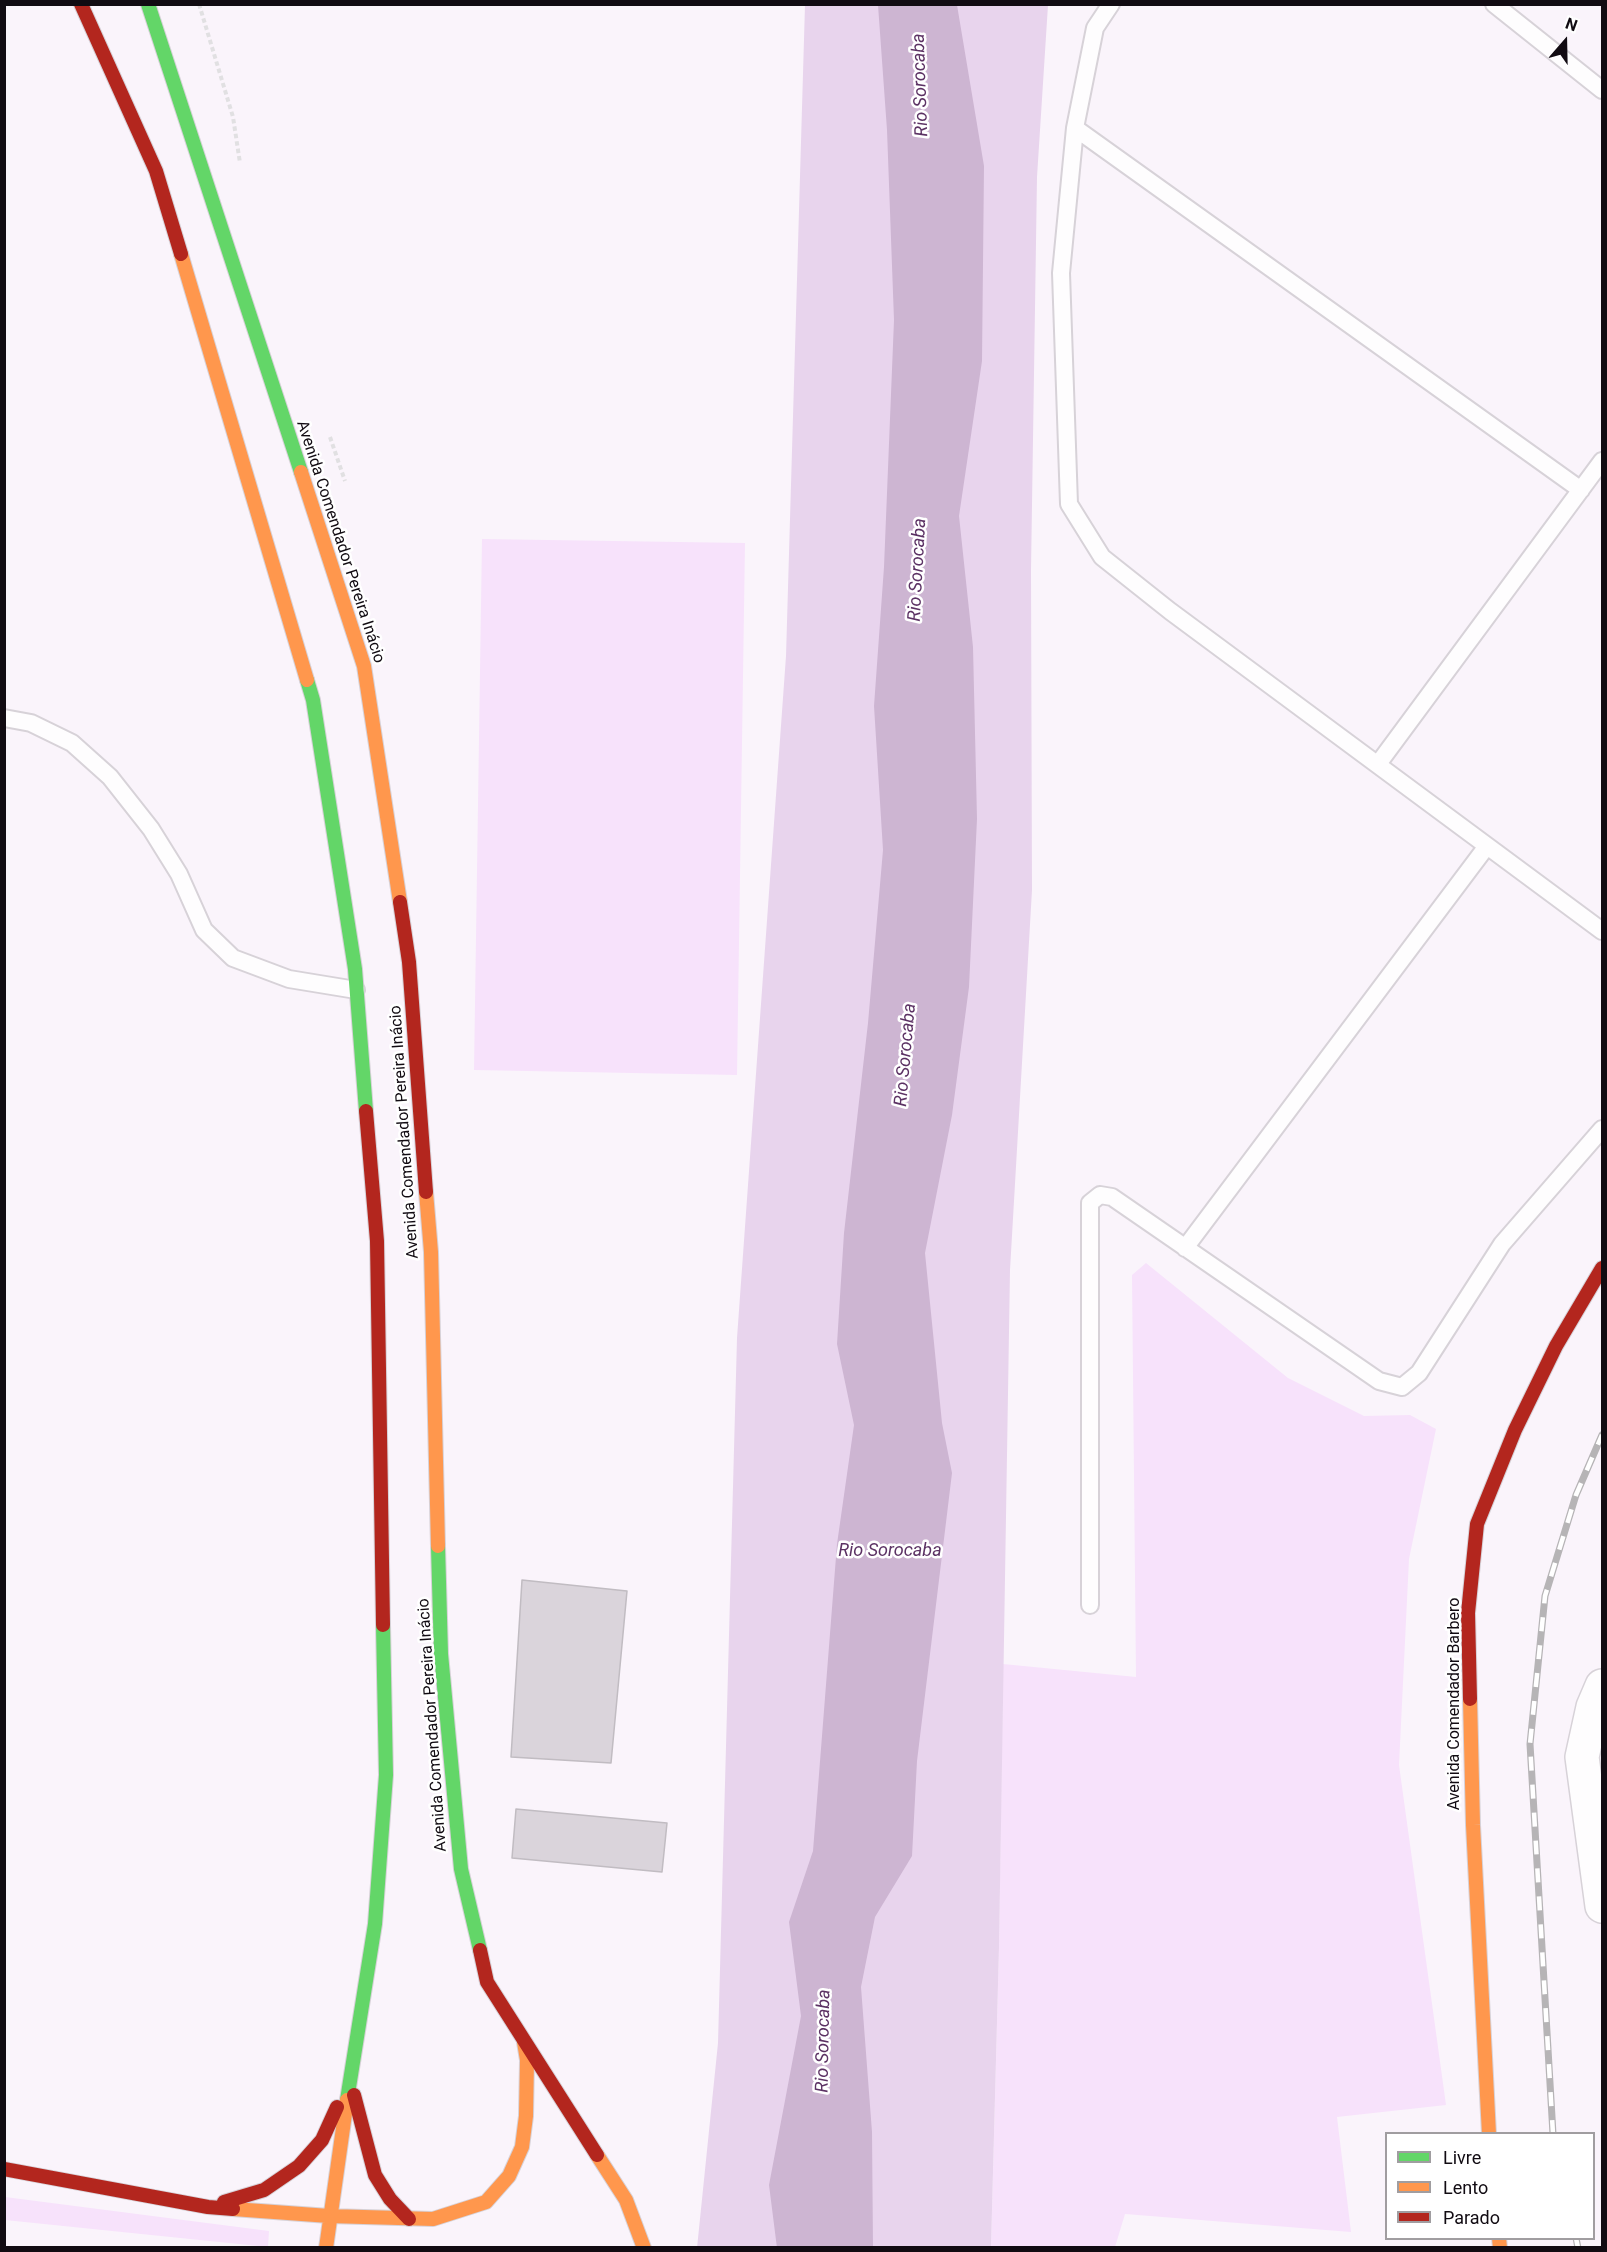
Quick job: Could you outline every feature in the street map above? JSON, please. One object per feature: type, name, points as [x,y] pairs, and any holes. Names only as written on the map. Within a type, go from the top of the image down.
[{"type":"main road","points":[[81,4],[156,171],[313,700],[356,990],[376,1241],[387,1775],[375,1924],[326,2247]]},
{"type":"main road","name":"Avenida Comendador Pereira Inácio","points":[[148,4],[364,666],[409,962],[431,1252],[441,1654],[461,1869],[487,1982],[626,2200],[644,2247]]},
{"type":"main road","name":"Avenida Comendador Barbero","points":[[1489,2132],[1473,1825],[1468,1613],[1477,1524],[1520,1419],[1556,1346],[1602,1268]]},
{"type":"main road","points":[[4,2169],[208,2207],[329,2216],[433,2219],[486,2202],[509,2176],[522,2147],[526,2116],[527,2060],[523,2037]]},
{"type":"main road","points":[[208,2207],[264,2190],[299,2166],[322,2140],[350,2079]]},
{"type":"main road","points":[[350,2079],[375,2175],[390,2199],[409,2219]]},
{"type":"street","points":[[1602,1686],[1593,1707],[1582,1757],[1602,1906]]},
{"type":"lane","points":[[1111,4],[1095,28],[1075,128],[1061,273],[1069,504],[1102,556],[1170,611],[1602,931]]},
{"type":"lane","points":[[1494,4],[1602,90]]},
{"type":"lane","points":[[1075,128],[1581,490]]},
{"type":"lane","points":[[1378,764],[1602,461]]},
{"type":"lane","points":[[4,718],[31,723],[72,743],[110,777],[151,829],[179,874],[204,930],[233,958],[289,979],[356,990]]},
{"type":"lane","points":[[1185,1248],[1487,846]]},
{"type":"lane","points":[[1090,1605],[1090,1203],[1100,1195],[1112,1197],[1379,1381],[1402,1387],[1419,1373],[1502,1244],[1602,1129]]},
{"type":"shaded area","points":[[805,5],[1048,5],[1037,177],[1031,570],[1032,890],[1010,1270],[999,1947],[991,2247],[697,2248],[718,2043],[737,1338],[786,656]]},
{"type":"shaded area","points":[[482,539],[745,543],[737,1075],[474,1070]]},
{"type":"shaded area","points":[[1146,1263],[1288,1378],[1364,1416],[1410,1415],[1436,1429],[1409,1559],[1399,1765],[1446,2105],[1337,2117],[1351,2232],[1125,2214],[1115,2247],[991,2248],[999,1947],[1003,1664],[1136,1677],[1132,1275]]},
{"type":"shaded area","points":[[5,2197],[269,2231],[268,2247],[5,2220]]},
{"type":"water","name":"Rio Sorocaba","points":[[878,5],[957,5],[984,166],[982,361],[959,516],[973,647],[977,819],[969,987],[952,1115],[925,1253],[942,1423],[952,1473],[917,1761],[912,1856],[875,1917],[861,1987],[872,2132],[873,2247],[777,2248],[769,2185],[801,2016],[789,1922],[813,1851],[837,1544],[854,1425],[837,1344],[844,1233],[868,1023],[883,850],[874,706],[884,567],[894,320],[887,130]]},
{"type":"building","points":[[522,1580],[627,1591],[611,1763],[511,1757]]},
{"type":"building","points":[[516,1809],[667,1823],[662,1872],[512,1858]]},
{"type":"railway","points":[[1553,2132],[1530,1744],[1545,1596],[1576,1495],[1602,1435]]},
{"type":"railway","points":[[1576,2240],[1578,2248]]},
{"type":"traffic: fast","points":[[148,4],[301,472]]},
{"type":"traffic: fast","points":[[307,680],[313,700],[355,969],[366,1111]]},
{"type":"traffic: fast","points":[[438,1546],[441,1654],[461,1869],[480,1950]]},
{"type":"traffic: fast","points":[[347,2100],[375,1924],[386,1775],[383,1625]]},
{"type":"traffic: slow","points":[[181,254],[307,680]]},
{"type":"traffic: slow","points":[[301,472],[364,666],[400,902]]},
{"type":"traffic: slow","points":[[426,1192],[431,1252],[438,1546]]},
{"type":"traffic: slow","points":[[1470,1699],[1473,1825],[1489,2132]]},
{"type":"traffic: slow","points":[[233,2209],[329,2216],[433,2219],[486,2202],[509,2176],[522,2147],[526,2116],[527,2060],[524,2042]]},
{"type":"traffic: slow","points":[[326,2248],[347,2100]]},
{"type":"traffic: slow","points":[[597,2155],[626,2200],[644,2248]]},
{"type":"traffic: slow","points":[[1499,2240],[1500,2248]]},
{"type":"traffic: jam","points":[[81,4],[156,171],[181,254]]},
{"type":"traffic: jam","points":[[400,902],[409,962],[426,1192]]},
{"type":"traffic: jam","points":[[366,1111],[377,1241],[383,1625]]},
{"type":"traffic: jam","points":[[1470,1699],[1468,1613],[1477,1524],[1515,1430],[1556,1346],[1602,1268]]},
{"type":"traffic: jam","points":[[480,1950],[487,1982],[597,2155]]},
{"type":"traffic: jam","points":[[354,2095],[375,2175],[390,2199],[409,2219]]},
{"type":"traffic: jam","points":[[224,2202],[264,2190],[299,2166],[322,2140],[337,2107]]},
{"type":"traffic: jam","points":[[4,2169],[208,2207],[233,2209]]}]
